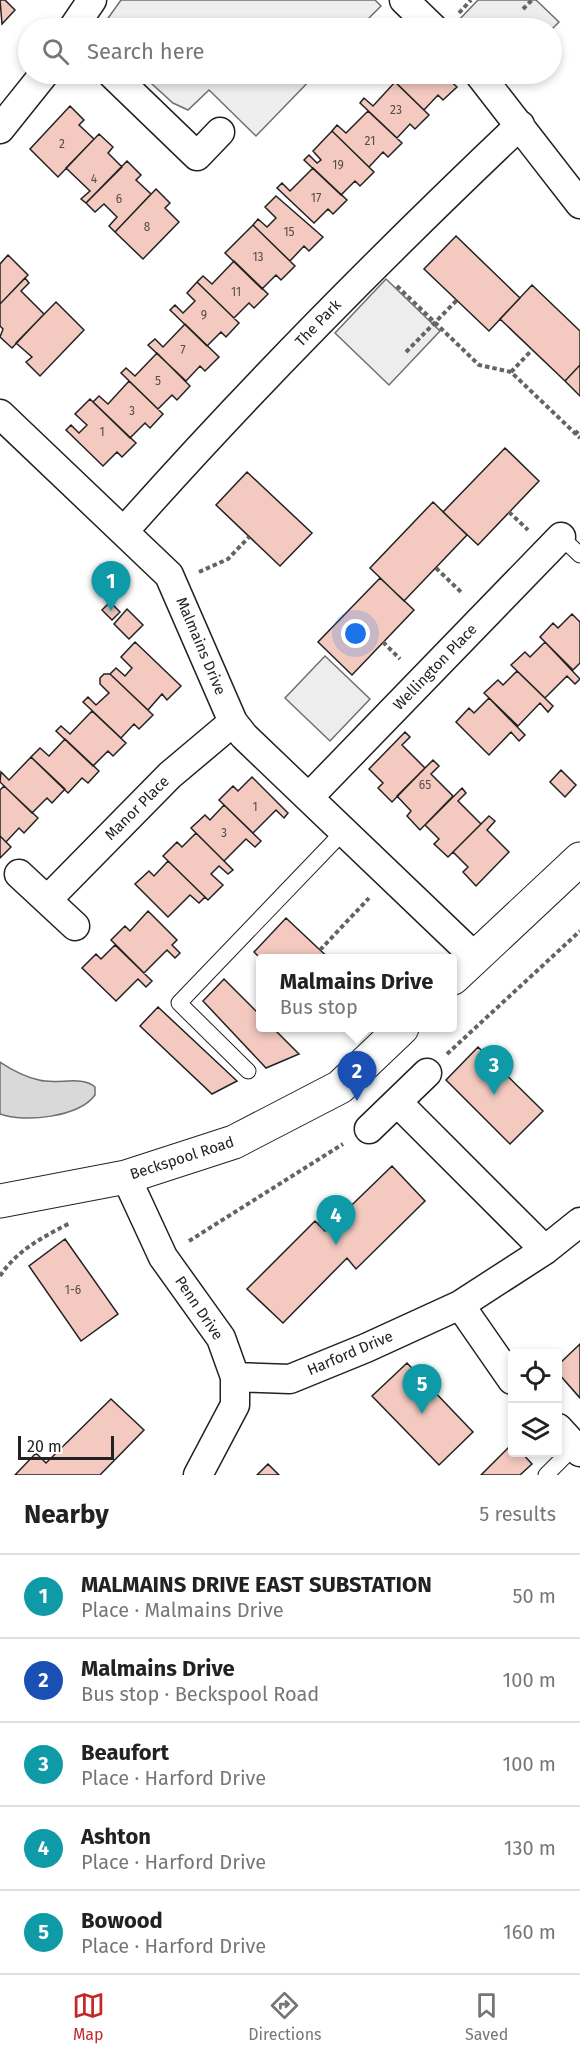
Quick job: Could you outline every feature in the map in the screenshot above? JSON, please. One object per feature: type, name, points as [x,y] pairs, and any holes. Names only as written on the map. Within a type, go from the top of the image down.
[{"type":"street","points":[[80,18],[92,0]]},
{"type":"street","points":[[404,0],[423,18]]},
{"type":"street","points":[[0,129],[36,84]]},
{"type":"street","points":[[122,84],[197,156],[220,132]]},
{"type":"street","points":[[487,84],[580,204]]},
{"type":"street","name":"The Park","points":[[125,530],[184,464],[375,264],[520,125]]},
{"type":"street","name":"Malmains Drive","points":[[0,414],[162,567],[174,583],[233,722],[244,736],[390,875],[453,954]]},
{"type":"street","name":"Wellington Place","points":[[309,797],[485,616],[571,546]]},
{"type":"street","name":"Manor Place","points":[[47,900],[170,775],[233,722]]},
{"type":"street","points":[[464,968],[580,859]]},
{"type":"street","points":[[19,874],[75,926]]},
{"type":"street","name":"Beckspool Road","points":[[0,1201],[126,1177],[234,1142],[340,1087],[398,1032]]},
{"type":"street","points":[[369,1129],[427,1073]]},
{"type":"street","points":[[397,1102],[545,1250]]},
{"type":"street","name":"Penn Drive","points":[[126,1177],[163,1257],[221,1338],[235,1377],[235,1406],[198,1475]]},
{"type":"street","name":"Harford Drive","points":[[235,1377],[290,1379],[460,1305],[545,1250],[580,1222]]},
{"type":"street","points":[[460,1305],[508,1373]]},
{"type":"lane","points":[[248,1071],[178,1003],[344,831]]},
{"type":"lane","points":[[546,1475],[571,1442]]},
{"type":"path","points":[[523,9],[532,0]]},
{"type":"path","points":[[375,264],[479,364],[511,372],[580,438]]},
{"type":"path","points":[[406,352],[457,300]]},
{"type":"path","points":[[511,372],[532,350]]},
{"type":"path","points":[[575,434],[580,429]]},
{"type":"path","points":[[174,583],[228,559],[249,537]]},
{"type":"path","points":[[436,568],[485,616]]},
{"type":"path","points":[[320,950],[390,875]]},
{"type":"path","points":[[427,1073],[580,931]]},
{"type":"path","points":[[163,1257],[369,1129]]},
{"type":"path","points":[[0,1276],[7,1266],[35,1240],[73,1221]]},
{"type":"shaded area","points":[[121,0],[375,0],[381,6],[369,18],[108,18]]},
{"type":"shaded area","points":[[478,0],[536,0],[555,18],[461,18]]},
{"type":"shaded area","points":[[152,84],[306,84],[256,136],[209,90],[188,110],[173,103]]},
{"type":"shaded area","points":[[386,279],[440,331],[389,385],[335,333]]},
{"type":"shaded area","points":[[325,656],[370,699],[330,741],[285,698]]},
{"type":"shaded area","points":[[0,1062],[19,1073],[39,1080],[90,1083],[95,1087],[95,1095],[77,1109],[51,1116],[23,1118],[0,1114]]},
{"type":"building","points":[[0,0],[5,0],[15,10],[2,24]]},
{"type":"building","points":[[393,84],[397,84],[429,115],[415,129],[410,124],[397,138],[360,103],[364,98],[373,106]]},
{"type":"building","points":[[397,84],[454,84],[457,87],[443,100],[438,95],[424,110]]},
{"type":"building","points":[[70,106],[84,120],[79,125],[94,139],[58,177],[30,149]]},
{"type":"building","points":[[368,111],[402,143],[388,157],[383,152],[369,167],[332,131],[337,125],[346,133]]},
{"type":"building","points":[[332,131],[374,172],[360,186],[355,181],[341,195],[304,160],[309,155],[317,163],[321,160],[313,151]]},
{"type":"building","points":[[99,134],[113,147],[108,153],[122,167],[86,203],[81,199],[90,191],[66,168]]},
{"type":"building","points":[[127,161],[141,175],[136,180],[151,194],[115,232],[109,226],[117,217],[104,204],[95,212],[86,203]]},
{"type":"building","points":[[313,168],[347,200],[333,214],[328,209],[314,223],[277,188],[282,183],[290,191]]},
{"type":"building","points":[[156,189],[170,203],[165,208],[179,222],[143,259],[115,232]]},
{"type":"building","points":[[276,196],[323,237],[309,251],[304,246],[290,261],[253,225],[258,219],[267,227],[276,218],[265,207]]},
{"type":"building","points":[[253,225],[295,266],[281,280],[276,275],[262,289],[225,253]]},
{"type":"building","points":[[456,236],[520,298],[489,331],[424,269]]},
{"type":"building","points":[[8,255],[28,275],[0,304],[0,264]]},
{"type":"building","points":[[234,261],[268,294],[254,308],[249,303],[234,318],[197,282],[203,276],[212,284]]},
{"type":"building","points":[[25,278],[29,283],[21,291],[44,314],[12,348],[0,337],[3,329],[0,326],[0,304]]},
{"type":"building","points":[[197,282],[239,323],[226,337],[221,332],[207,346],[170,310],[175,305],[183,313],[195,301],[187,293]]},
{"type":"building","points":[[532,285],[580,331],[580,365],[565,381],[500,319]]},
{"type":"building","points":[[56,302],[84,330],[40,376],[26,362],[32,357],[16,343]]},
{"type":"building","points":[[185,324],[219,357],[205,371],[200,366],[186,381],[148,345],[155,339],[163,347]]},
{"type":"building","points":[[157,353],[190,386],[177,400],[172,395],[158,409],[121,373],[126,368],[135,376]]},
{"type":"building","points":[[580,365],[580,396],[565,381]]},
{"type":"building","points":[[129,381],[163,414],[150,428],[145,423],[130,438],[93,402],[99,396],[108,404]]},
{"type":"building","points":[[90,399],[136,443],[122,457],[117,452],[103,466],[66,430],[71,425],[79,433],[87,425],[75,414]]},
{"type":"building","points":[[505,448],[539,481],[478,545],[443,512]]},
{"type":"building","points":[[247,472],[312,533],[280,566],[216,505]]},
{"type":"building","points":[[433,502],[467,535],[404,601],[370,568]]},
{"type":"building","points":[[380,578],[414,610],[352,675],[318,642]]},
{"type":"building","points":[[110,602],[120,612],[112,620],[102,610]]},
{"type":"building","points":[[127,609],[143,625],[129,639],[114,624]]},
{"type":"building","points":[[572,614],[580,622],[580,663],[573,670],[540,637],[553,623],[558,628]]},
{"type":"building","points":[[135,642],[181,686],[167,700],[162,694],[148,710],[110,674],[116,668],[125,676],[132,668],[121,657]]},
{"type":"building","points":[[545,642],[580,679],[575,684],[567,676],[545,698],[511,665],[525,652],[530,657]]},
{"type":"building","points":[[517,671],[553,706],[548,712],[540,703],[518,726],[484,693],[498,680],[503,685]]},
{"type":"building","points":[[104,674],[110,674],[153,715],[139,729],[134,724],[121,738],[83,702],[88,697],[96,705],[109,693],[100,684],[100,678]]},
{"type":"building","points":[[489,698],[525,735],[519,741],[511,732],[489,755],[456,722],[469,708],[474,713]]},
{"type":"building","points":[[92,711],[126,743],[113,756],[108,751],[93,766],[56,731],[61,726],[70,734]]},
{"type":"building","points":[[405,732],[410,737],[402,745],[425,768],[392,802],[378,788],[383,783],[369,769]]},
{"type":"building","points":[[65,739],[99,771],[88,783],[82,778],[68,793],[31,757],[40,748],[49,756]]},
{"type":"building","points":[[31,757],[65,789],[52,803],[47,798],[32,813],[0,782],[1,772],[9,780]]},
{"type":"building","points":[[433,760],[439,766],[431,774],[453,796],[420,830],[407,816],[411,811],[397,796]]},
{"type":"building","points":[[561,770],[576,785],[565,797],[550,782]]},
{"type":"building","points":[[252,777],[288,813],[284,818],[276,810],[253,833],[219,800],[233,786],[238,791]]},
{"type":"building","points":[[4,786],[38,818],[24,833],[19,828],[6,842],[0,836],[0,790]]},
{"type":"building","points":[[462,788],[466,793],[458,801],[481,824],[448,857],[434,844],[439,839],[425,825]]},
{"type":"building","points":[[224,805],[261,841],[255,847],[246,839],[224,861],[191,828],[205,815],[210,820]]},
{"type":"building","points":[[489,816],[495,821],[487,830],[509,852],[476,886],[463,872],[468,867],[453,852]]},
{"type":"building","points":[[196,833],[233,870],[228,874],[219,866],[211,874],[223,885],[208,900],[163,856],[177,842],[182,847]]},
{"type":"building","points":[[0,836],[11,847],[0,858]]},
{"type":"building","points":[[168,861],[205,897],[199,903],[190,895],[168,917],[135,884],[149,871],[154,876]]},
{"type":"building","points":[[148,911],[177,940],[172,945],[180,953],[175,958],[167,950],[144,973],[111,940],[125,926],[130,931]]},
{"type":"building","points":[[286,918],[325,954],[256,954],[254,952]]},
{"type":"building","points":[[115,945],[152,981],[146,987],[138,979],[116,1001],[82,968],[96,954],[101,959]]},
{"type":"building","points":[[224,979],[256,1011],[256,1032],[277,1032],[299,1054],[266,1068],[203,1001]]},
{"type":"building","points":[[158,1007],[237,1081],[212,1094],[140,1026]]},
{"type":"building","points":[[478,1047],[543,1111],[510,1144],[446,1080]]},
{"type":"building","points":[[392,1166],[425,1201],[356,1269],[347,1258],[283,1323],[247,1289],[315,1221],[325,1231]]},
{"type":"building","points":[[65,1239],[118,1314],[81,1341],[29,1266]]},
{"type":"building","points":[[580,1344],[580,1398],[562,1378],[562,1361]]},
{"type":"building","points":[[407,1363],[473,1432],[439,1465],[372,1396]]},
{"type":"building","points":[[111,1399],[144,1430],[100,1475],[15,1475],[36,1453],[46,1463]]},
{"type":"building","points":[[508,1448],[508,1457],[526,1457],[532,1464],[520,1475],[481,1475]]},
{"type":"building","points":[[268,1464],[279,1475],[257,1475]]},
{"type":"place","name":"MALMAINS DRIVE EAST SUBSTATION","points":[[111,611]]},
{"type":"place","name":"Beaufort","points":[[494,1095]]},
{"type":"place","name":"Malmains Drive","points":[[357,1101]]},
{"type":"place","name":"Ashton","points":[[336,1245]]},
{"type":"place","name":"Bowood","points":[[422,1414]]}]
